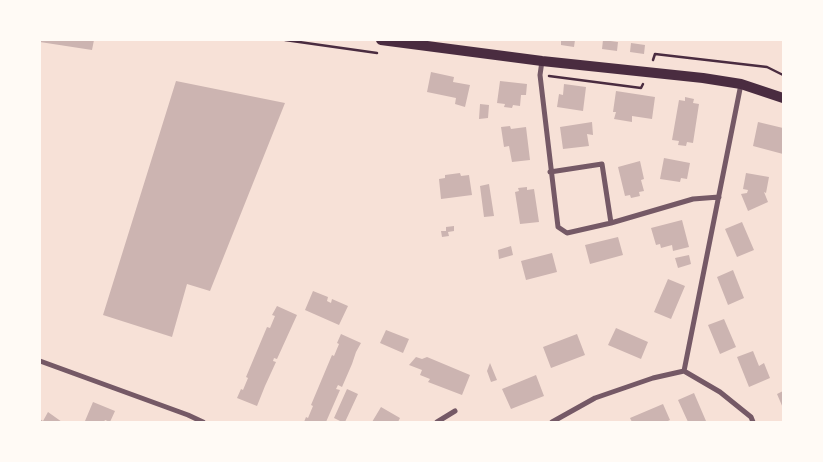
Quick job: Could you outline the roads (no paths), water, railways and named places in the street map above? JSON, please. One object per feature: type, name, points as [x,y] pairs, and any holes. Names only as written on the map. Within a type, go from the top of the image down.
[{"type":"main road","points":[[382,40],[542,61],[703,78],[741,84],[783,98]]},
{"type":"street","points":[[542,61],[540,74],[550,172],[558,227],[566,233],[693,199],[719,197]]},
{"type":"street","points":[[684,371],[741,84]]},
{"type":"street","points":[[550,172],[602,164],[611,222]]},
{"type":"street","points":[[40,361],[203,422]]},
{"type":"street","points":[[552,422],[594,398],[653,378],[684,371],[720,392],[751,417],[753,422]]},
{"type":"street","points":[[436,422],[455,411]]},
{"type":"street","points":[[185,422],[188,415]]}]
